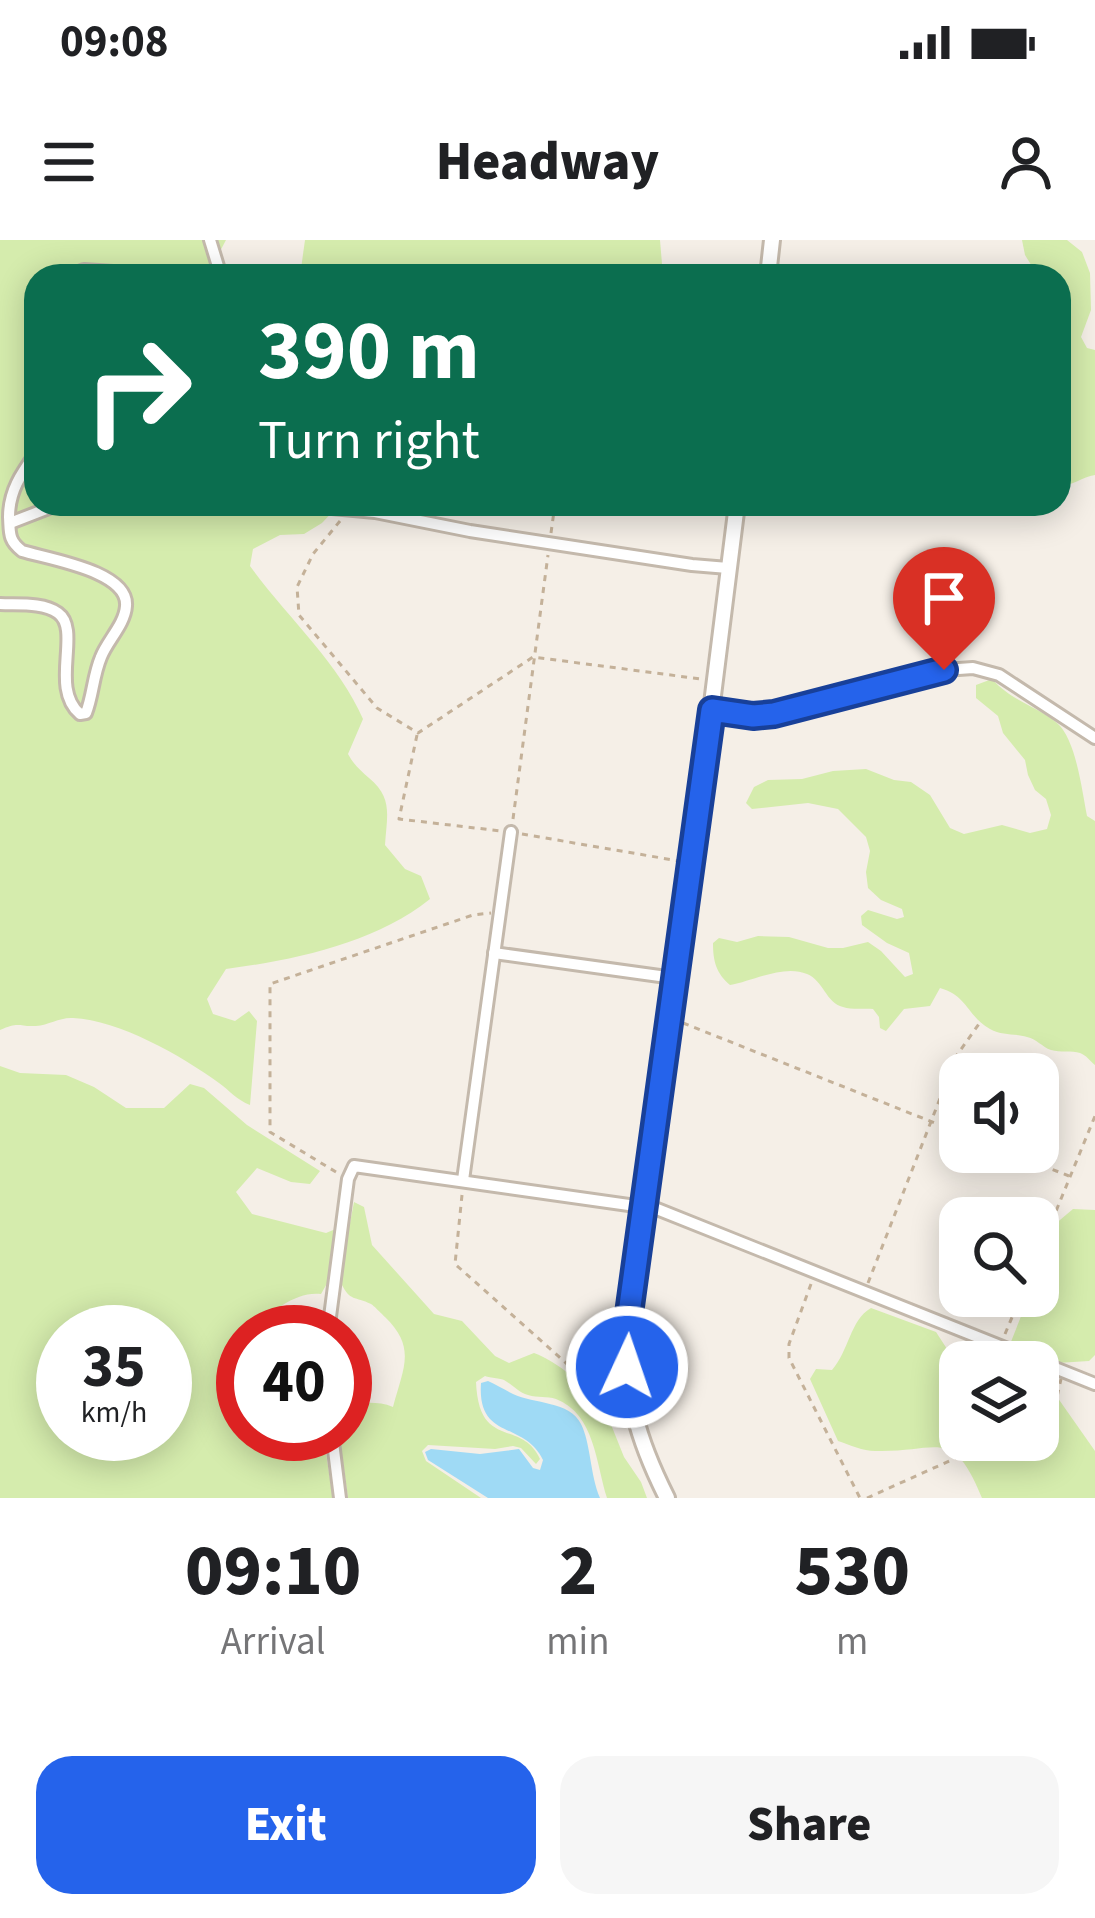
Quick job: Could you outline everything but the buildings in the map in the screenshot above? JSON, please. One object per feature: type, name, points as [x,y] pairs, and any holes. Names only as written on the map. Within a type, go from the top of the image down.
[{"type":"street","points":[[0,604],[35,606],[56,611],[64,619],[64,679],[73,709],[86,713],[102,653],[128,602],[110,578],[22,551],[9,536],[9,498],[24,471]]},
{"type":"street","points":[[10,523],[28,516]]},
{"type":"street","points":[[396,516],[728,568]]},
{"type":"street","points":[[667,1498],[650,1464],[631,1404],[627,1328],[735,516]]},
{"type":"street","points":[[712,710],[774,714],[944,670],[973,668],[998,675],[1095,738]]},
{"type":"street","points":[[464,1180],[511,832]]},
{"type":"street","points":[[494,953],[674,977]]},
{"type":"street","points":[[332,1305],[348,1179],[355,1166],[657,1209],[988,1341]]},
{"type":"street","points":[[1059,1369],[1095,1384]]},
{"type":"street","points":[[335,1461],[340,1498]]},
{"type":"path","points":[[344,516],[313,554],[297,587],[299,615],[377,708],[418,733]]},
{"type":"path","points":[[511,832],[553,516]]},
{"type":"path","points":[[692,863],[511,832],[399,819],[418,733],[533,657],[715,681]]},
{"type":"path","points":[[348,1179],[270,1132],[270,984],[473,915],[499,911]]},
{"type":"path","points":[[668,1018],[939,1125]]},
{"type":"path","points":[[865,1291],[957,1055],[981,1021]]},
{"type":"path","points":[[1059,1204],[1095,1116]]},
{"type":"path","points":[[1059,1173],[1070,1177]]},
{"type":"path","points":[[464,1180],[455,1264],[612,1404],[631,1404]]},
{"type":"path","points":[[816,1271],[789,1344],[789,1358],[863,1498],[948,1461]]},
{"type":"path","points":[[1059,1388],[1063,1371]]},
{"type":"green space","points":[[0,240],[226,240],[217,257],[220,264],[24,264],[24,516],[329,516],[304,534],[280,535],[253,549],[250,566],[353,698],[363,719],[348,754],[385,800],[385,845],[405,869],[421,876],[430,899],[385,927],[333,947],[226,969],[207,999],[213,1014],[235,1021],[249,1011],[257,1021],[250,1105],[169,1051],[110,1025],[68,1018],[0,1030]]},
{"type":"green space","points":[[305,240],[660,240],[662,264],[302,264]]},
{"type":"green space","points":[[1022,240],[1067,240],[1082,252],[1090,273],[1091,310],[1081,337],[1087,348],[1095,350],[1095,475],[1071,484],[1071,264],[1031,264]]},
{"type":"green space","points":[[992,679],[1064,731],[1087,816],[1095,821],[1095,1065],[1080,1053],[1051,1050],[1031,1038],[990,1029],[956,996],[940,988],[930,1006],[904,1009],[886,1031],[880,1028],[873,1009],[837,1005],[817,981],[798,971],[730,985],[715,961],[713,943],[719,938],[737,942],[758,936],[789,937],[828,948],[868,942],[905,977],[913,974],[909,953],[862,925],[861,916],[868,910],[904,917],[902,909],[868,888],[866,837],[838,809],[808,803],[752,809],[746,803],[754,787],[768,780],[866,769],[911,782],[930,795],[950,828],[964,834],[1002,825],[1030,833],[1047,829],[1051,815],[1046,799],[1035,790],[1025,760],[1003,733],[998,716],[976,698],[976,685]]},
{"type":"green space","points":[[0,1066],[20,1073],[66,1075],[126,1108],[164,1108],[190,1084],[204,1088],[247,1125],[320,1171],[310,1184],[257,1168],[236,1192],[252,1214],[326,1233],[350,1223],[354,1202],[364,1207],[372,1245],[434,1314],[462,1321],[495,1356],[509,1363],[534,1353],[579,1383],[612,1427],[647,1498],[607,1498],[592,1441],[569,1406],[485,1376],[476,1382],[485,1417],[532,1447],[540,1459],[536,1464],[513,1446],[428,1445],[422,1451],[426,1461],[481,1498],[348,1498],[343,1461],[372,1461],[372,1403],[393,1407],[405,1359],[395,1328],[372,1305],[329,1280],[321,1294],[284,1305],[216,1305],[216,1461],[327,1461],[333,1498],[0,1498]]},
{"type":"green space","points":[[1073,1209],[1095,1210],[1095,1355],[1089,1361],[1059,1363],[1059,1341],[1011,1341],[1021,1317],[1059,1317],[1059,1221]]},
{"type":"green space","points":[[871,1308],[936,1332],[942,1341],[939,1448],[870,1451],[838,1441],[810,1379],[816,1369],[832,1370],[864,1313]]},
{"type":"green space","points":[[1059,1400],[1095,1451],[1095,1498],[982,1498],[963,1461],[1059,1461]]},
{"type":"water","points":[[488,1381],[576,1417],[600,1498],[488,1498],[428,1460],[425,1452],[431,1449],[480,1454],[519,1449],[540,1470],[543,1460],[535,1448],[486,1414],[481,1383]]},
{"type":"route","points":[[627,1367],[627,1328],[712,710],[774,714],[944,670]]}]
